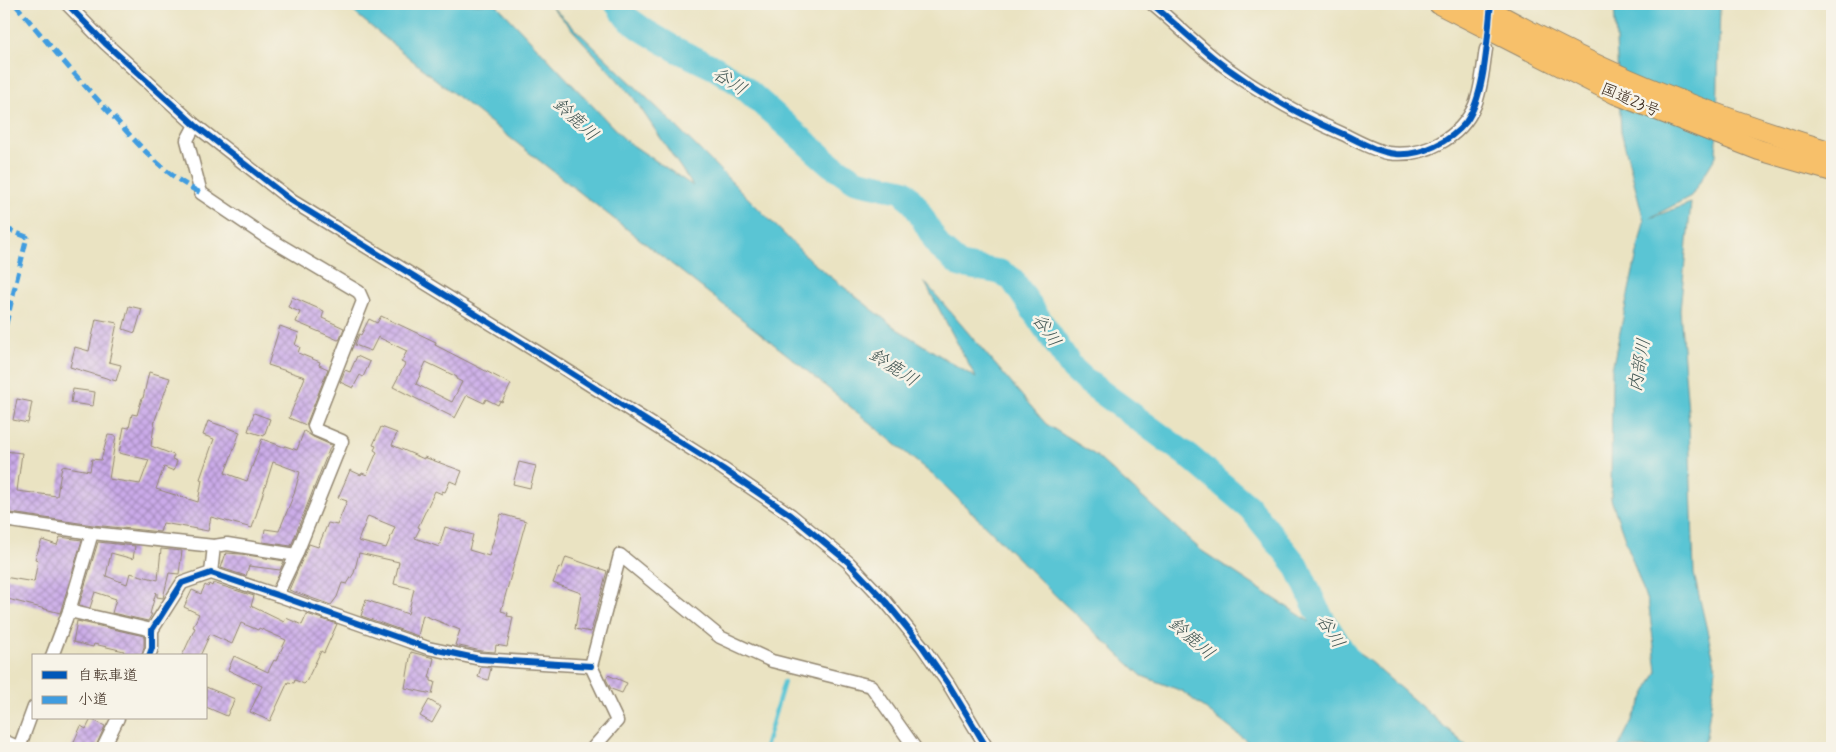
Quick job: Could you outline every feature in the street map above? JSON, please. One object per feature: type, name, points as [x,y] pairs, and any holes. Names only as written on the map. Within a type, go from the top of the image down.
[{"type":"highway","name":"国道23号","points":[[1439,4],[1616,94],[1759,150],[1832,171]]},
{"type":"highway","name":"国道23号","points":[[1479,4],[1532,34],[1628,79],[1758,129],[1832,152]]},
{"type":"street","points":[[67,4],[105,43],[195,125],[292,200],[560,366],[723,469],[791,515],[848,562],[886,602],[922,646],[949,685],[987,748]]},
{"type":"street","points":[[1152,4],[1223,65],[1276,101],[1324,126],[1386,152],[1407,154],[1420,151],[1440,143],[1454,134],[1466,121],[1476,104],[1486,49]]},
{"type":"street","points":[[195,125],[186,140],[201,193],[263,235],[360,292],[363,301],[314,426],[316,430],[342,441],[296,555],[277,594]]},
{"type":"street","points":[[4,520],[92,534],[214,546],[227,544],[296,555]]},
{"type":"street","points":[[53,654],[69,611],[92,534]]},
{"type":"street","points":[[211,573],[214,546]]},
{"type":"street","points":[[593,748],[617,721],[591,666],[620,555],[720,637],[772,661],[871,686],[915,748]]},
{"type":"street","points":[[149,654],[152,648],[152,630],[182,583],[211,573],[277,594],[428,648],[480,659],[591,666]]},
{"type":"street","points":[[69,611],[152,630]]},
{"type":"street","points":[[4,742],[20,748],[32,713]]},
{"type":"street","points":[[103,748],[117,720]]},
{"type":"water","name":"鈴鹿川","points":[[344,4],[496,4],[625,140],[693,186],[633,97],[550,5],[671,121],[812,262],[897,329],[976,378],[924,281],[1046,424],[1095,455],[1202,551],[1368,660],[1469,748],[1256,748],[1182,691],[1142,676],[1059,599],[940,481],[789,356],[430,75]]},
{"type":"water","name":"内部川","points":[[1614,4],[1720,4],[1716,156],[1691,196],[1650,218],[1691,203],[1680,310],[1689,424],[1694,574],[1716,669],[1706,737],[1701,748],[1618,748],[1657,671],[1649,607],[1611,499],[1612,369],[1644,221],[1621,131]]},
{"type":"building","points":[[292,297],[324,311],[322,318],[344,328],[340,339],[338,340],[296,322],[300,312],[288,307]]},
{"type":"building","points":[[129,306],[142,309],[135,333],[123,329]]},
{"type":"building","points":[[381,316],[436,342],[435,345],[511,384],[502,402],[500,401],[498,405],[486,399],[484,403],[467,395],[455,418],[393,387],[405,364],[401,362],[407,351],[378,337],[371,351],[355,345],[359,334],[361,335],[369,319],[377,323]],"holes":[[[426,362],[457,377],[456,379],[462,382],[452,402],[416,384]]]},
{"type":"building","points":[[96,319],[117,323],[109,362],[121,365],[116,381],[70,367],[75,347],[89,351]]},
{"type":"building","points":[[280,326],[299,333],[295,345],[300,347],[298,353],[320,362],[319,365],[328,369],[306,425],[289,418],[305,377],[268,365]]},
{"type":"building","points":[[357,356],[370,362],[363,377],[360,375],[353,388],[340,382],[345,370],[350,372]]},
{"type":"building","points":[[149,372],[170,378],[155,420],[151,446],[174,455],[172,459],[177,461],[174,471],[164,467],[156,489],[198,502],[202,480],[200,479],[214,439],[203,435],[208,421],[240,432],[225,473],[247,481],[262,439],[297,450],[304,431],[331,445],[291,546],[263,542],[265,529],[279,531],[294,494],[300,472],[273,462],[252,528],[211,517],[208,531],[163,523],[160,532],[93,525],[4,512],[4,451],[22,453],[17,491],[57,496],[62,466],[90,471],[92,459],[101,460],[108,435],[116,436],[109,479],[140,484],[149,460],[119,453],[124,427],[129,428],[132,414],[137,415]]},
{"type":"building","points":[[73,389],[95,392],[93,406],[71,403]]},
{"type":"building","points":[[17,399],[32,402],[28,423],[13,420]]},
{"type":"building","points":[[254,413],[270,419],[264,436],[248,431]]},
{"type":"building","points":[[381,427],[397,433],[392,445],[424,459],[424,457],[462,471],[457,484],[450,481],[445,492],[442,491],[442,494],[435,491],[418,527],[420,528],[415,538],[439,547],[445,527],[473,535],[469,550],[489,556],[501,514],[526,521],[501,611],[508,613],[507,616],[513,617],[507,647],[496,645],[495,652],[455,645],[460,630],[423,615],[418,636],[361,616],[366,600],[408,614],[414,589],[394,584],[399,562],[359,553],[354,573],[347,584],[342,583],[337,597],[331,605],[289,590],[309,544],[318,547],[328,523],[337,525],[347,501],[338,498],[350,470],[361,475],[362,473],[367,475],[377,452],[374,450],[376,446],[373,445]],"holes":[[[368,516],[395,527],[386,548],[358,541]]]},
{"type":"building","points":[[519,462],[536,466],[530,488],[513,484]]},
{"type":"building","points":[[60,537],[82,540],[60,613],[4,598],[4,577],[34,582],[38,560],[35,559],[42,540],[57,545]]},
{"type":"building","points":[[98,542],[135,546],[133,559],[111,553],[106,576],[127,584],[130,573],[158,580],[161,549],[182,551],[179,574],[169,573],[163,598],[157,597],[156,592],[150,614],[152,614],[148,621],[112,613],[116,599],[95,592],[90,608],[79,605]]},
{"type":"building","points":[[226,553],[284,561],[280,570],[249,566],[246,576],[221,568]]},
{"type":"building","points":[[566,557],[607,571],[591,632],[575,629],[581,593],[553,583],[559,567],[562,568]]},
{"type":"building","points":[[213,583],[254,596],[251,606],[284,622],[286,618],[302,625],[307,614],[337,624],[324,653],[321,651],[306,682],[304,684],[295,680],[294,683],[288,682],[270,721],[250,712],[262,686],[228,670],[234,656],[268,672],[274,660],[276,661],[286,640],[259,628],[258,630],[241,623],[232,644],[210,634],[201,654],[183,654],[195,628],[193,627],[199,614],[184,607],[192,590],[201,594],[205,585],[208,587],[209,584],[212,586]]},
{"type":"building","points":[[77,621],[144,636],[142,654],[123,654],[124,651],[94,644],[93,647],[73,642]]},
{"type":"building","points":[[411,652],[434,658],[429,678],[435,682],[432,694],[405,688]]},
{"type":"building","points":[[481,667],[491,668],[488,680],[478,677]]},
{"type":"building","points":[[608,675],[627,683],[622,693],[611,689],[606,679]]},
{"type":"building","points":[[208,688],[235,699],[227,716],[208,708]]},
{"type":"building","points":[[429,700],[441,707],[432,723],[420,716]]},
{"type":"building","points":[[90,720],[105,726],[95,748],[71,748],[81,726],[86,729]]},
{"type":"waterway","name":"谷川","points":[[617,4],[627,18],[645,31],[677,50],[715,68],[740,84],[830,164],[856,181],[903,191],[915,205],[939,247],[960,265],[1000,272],[1012,279],[1073,369],[1085,380],[1191,458],[1250,508],[1297,566],[1317,610],[1352,666]]},
{"type":"waterway","points":[[765,748],[784,682]]},
{"type":"marked path","points":[[15,4],[141,147],[163,168],[201,193]]},
{"type":"marked path","points":[[4,228],[27,237],[4,332]]},
{"type":"cycle path","points":[[67,4],[105,43],[195,125],[292,201],[560,366],[723,469],[791,515],[848,562],[886,602],[922,646],[949,685],[987,748]]},
{"type":"cycle path","points":[[1152,4],[1215,59],[1267,95],[1312,120],[1369,146],[1396,154],[1415,153],[1434,146],[1452,136],[1466,122],[1473,110],[1482,81],[1491,4]]},
{"type":"cycle path","points":[[150,654],[152,648],[152,630],[182,583],[211,573],[428,648],[480,659],[591,666]]}]
